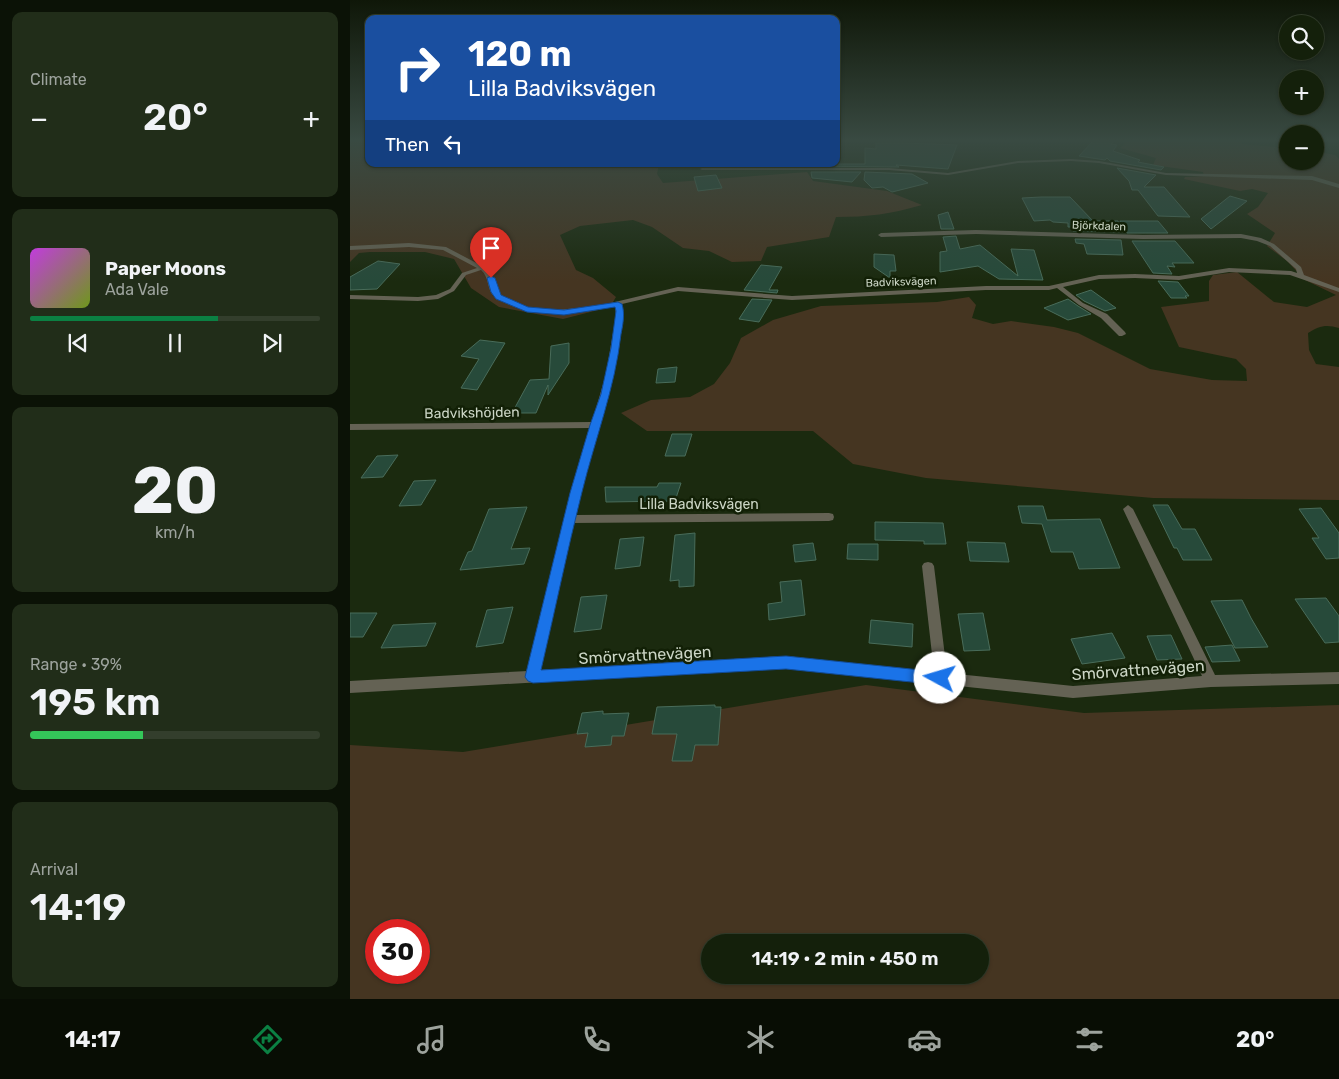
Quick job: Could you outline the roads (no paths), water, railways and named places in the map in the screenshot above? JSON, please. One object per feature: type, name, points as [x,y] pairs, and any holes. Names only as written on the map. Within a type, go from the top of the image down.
[{"type":"street","name":"Björkdalen","points":[[881,235],[976,232],[1143,237],[1241,236],[1259,239],[1272,245],[1299,268],[1301,275]]},
{"type":"street","name":"Badviksvägen","points":[[350,248],[400,245],[437,246],[455,252],[482,268],[489,274],[498,297],[522,308],[564,312],[618,304],[678,289],[792,298],[986,288],[1049,288],[1112,275],[1179,278],[1229,270],[1276,271],[1301,275],[1339,290]]},
{"type":"street","points":[[350,298],[418,299],[438,297],[452,290],[464,274],[482,268]]},
{"type":"street","points":[[1058,286],[1081,304],[1104,316],[1122,334]]},
{"type":"street","points":[[533,677],[570,519],[595,425],[606,394],[620,311],[618,304]]},
{"type":"street","name":"Badvikshöjden","points":[[350,428],[595,425]]},
{"type":"street","points":[[1128,509],[1211,681]]},
{"type":"street","name":"Lilla Badviksvägen","points":[[570,519],[829,517]]},
{"type":"street","points":[[928,566],[940,678]]},
{"type":"street","name":"Smörvattnevägen","points":[[350,687],[786,662],[1073,692],[1211,681],[1339,678]]}]
